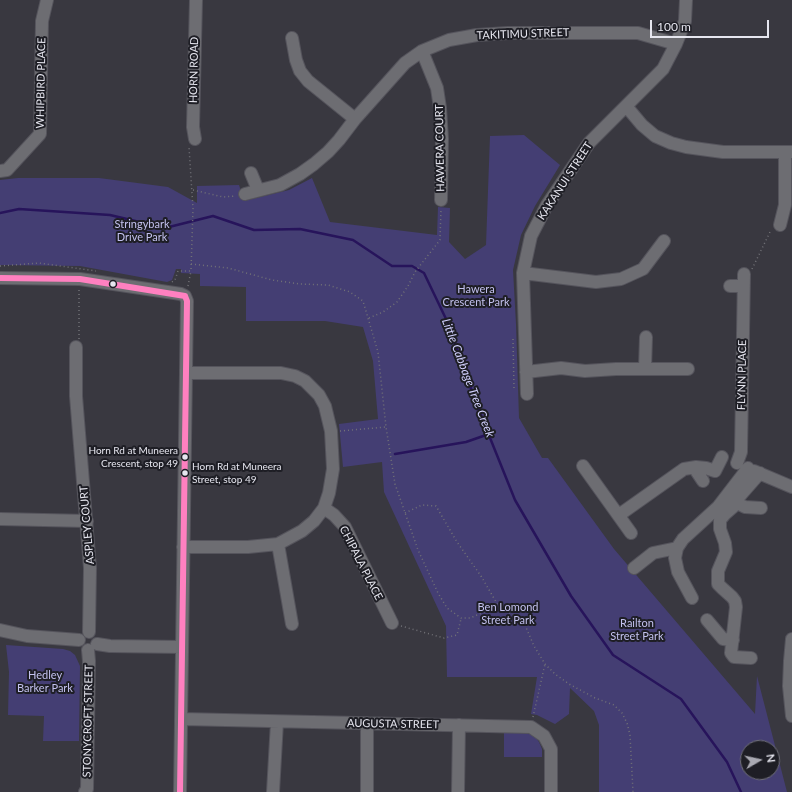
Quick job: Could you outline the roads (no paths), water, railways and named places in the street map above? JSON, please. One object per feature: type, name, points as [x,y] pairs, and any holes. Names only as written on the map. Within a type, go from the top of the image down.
[{"type":"street","name":"WHIPBIRD PLACE","points":[[0,171],[7,170],[40,134],[42,21],[47,0]]},
{"type":"street","name":"HORN ROAD","points":[[194,139],[196,0]]},
{"type":"street","name":"KAKANUI STREET","points":[[527,394],[523,273],[531,236],[548,205],[589,143],[663,69],[676,44],[685,21],[686,0]]},
{"type":"street","name":"TAKITIMU STREET","points":[[245,194],[280,185],[314,164],[328,152],[405,63],[422,51],[448,40],[477,35],[508,33],[638,33],[676,44]]},
{"type":"street","points":[[292,38],[296,60],[300,71],[308,81],[355,119]]},
{"type":"street","name":"HAWERA COURT","points":[[422,51],[436,88],[440,108],[442,139],[441,200]]},
{"type":"street","points":[[626,106],[642,125],[655,136],[686,148],[723,152],[789,152],[785,205],[780,225]]},
{"type":"street","points":[[251,173],[258,190]]},
{"type":"street","points":[[523,273],[596,282],[621,279],[643,269],[664,241]]},
{"type":"street","points":[[0,278],[80,279],[185,296],[187,301],[180,792]]},
{"type":"street","name":"FLYNN PLACE","points":[[730,286],[743,280],[742,466]]},
{"type":"street","points":[[645,369],[646,337]]},
{"type":"street","name":"ASPLEY COURT","points":[[76,347],[76,396],[90,568],[89,632]]},
{"type":"street","points":[[526,372],[561,368],[585,371],[688,368]]},
{"type":"street","points":[[184,547],[248,547],[278,544],[302,531],[314,521],[324,508],[334,469],[331,431],[325,406],[318,395],[305,381],[295,376],[280,373],[186,373]]},
{"type":"street","points":[[619,515],[684,469],[696,467],[715,471],[720,456],[792,487]]},
{"type":"street","points":[[582,466],[631,533]]},
{"type":"street","points":[[692,598],[678,572],[675,558],[677,548],[682,540],[704,518],[718,507],[742,466]]},
{"type":"street","points":[[696,467],[697,472],[703,481]]},
{"type":"street","points":[[751,658],[734,657],[731,653],[736,607],[732,596],[718,584],[718,571],[726,552],[725,543],[720,529],[720,520],[733,507],[738,498],[760,473]]},
{"type":"street","points":[[736,502],[745,507],[761,508]]},
{"type":"street","name":"CHIPALA PLACE","points":[[324,508],[345,527],[392,623]]},
{"type":"street","points":[[0,519],[87,521]]},
{"type":"street","points":[[278,544],[292,624]]},
{"type":"street","points":[[634,568],[653,553],[677,548]]},
{"type":"street","points":[[707,620],[723,639],[733,640]]},
{"type":"street","points":[[0,630],[27,636],[79,640]]},
{"type":"street","points":[[92,647],[95,636],[89,632],[81,635],[79,644],[82,648],[110,646],[182,646]]},
{"type":"street","points":[[792,639],[789,686],[792,716]]},
{"type":"street","name":"STONYCROFT STREET","points":[[85,792],[87,789],[89,661],[92,647]]},
{"type":"street","name":"AUGUSTA STREET","points":[[182,719],[531,727],[544,736],[551,749],[551,792]]},
{"type":"street","points":[[273,792],[277,722]]},
{"type":"street","points":[[367,723],[367,792]]},
{"type":"street","points":[[458,792],[459,725]]},
{"type":"waterway","name":"Little Cabbage Tree Creek","points":[[0,213],[19,209],[110,215],[165,228],[213,216],[254,230],[300,229],[353,240],[392,266],[412,266],[424,273],[447,321],[476,403],[515,500],[571,596],[613,655],[681,699],[727,762],[741,792]]},
{"type":"waterway","points":[[395,454],[466,442],[489,434]]},
{"type":"place","name":"Horn Rd at Muneera Crescent, stop 49","points":[[185,457]]},
{"type":"place","name":"Horn Rd at Muneera Street, stop 49","points":[[185,473]]},
{"type":"park label","name":"Stringybark Drive Park","points":[[142,230]]},
{"type":"park label","name":"Hawera Crescent Park","points":[[476,295]]},
{"type":"park label","name":"Ben Lomond Street Park","points":[[508,613]]},
{"type":"park label","name":"Railton Street Park","points":[[637,629]]},
{"type":"park label","name":"Hedley Barker Park","points":[[45,681]]}]
